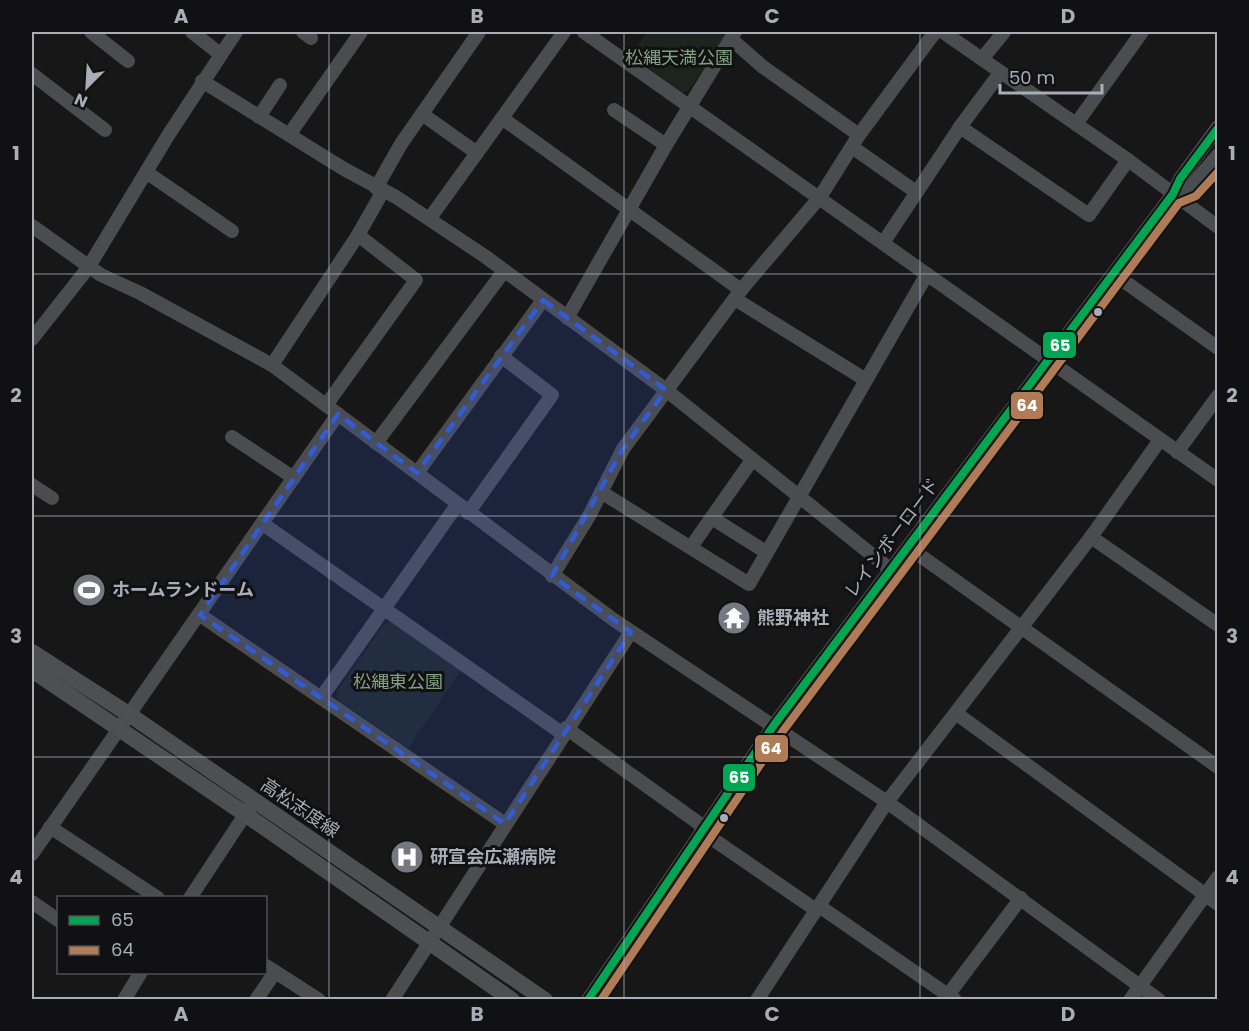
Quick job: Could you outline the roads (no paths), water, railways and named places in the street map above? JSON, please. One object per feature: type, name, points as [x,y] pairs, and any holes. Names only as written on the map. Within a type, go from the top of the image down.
[{"type":"main road","name":"高松志度線","points":[[32,652],[125,722],[434,934],[545,999]]},
{"type":"main road","name":"高松志度線","points":[[32,670],[125,722]]},
{"type":"main road","name":"高松志度線","points":[[434,934],[512,999]]},
{"type":"street","points":[[91,32],[128,61]]},
{"type":"street","points":[[192,32],[220,54]]},
{"type":"street","points":[[32,339],[88,268],[202,81],[236,32]]},
{"type":"street","points":[[289,135],[361,32]]},
{"type":"street","points":[[272,365],[358,235],[400,144],[479,32]]},
{"type":"street","points":[[430,218],[564,32]]},
{"type":"street","points":[[584,32],[1218,480]]},
{"type":"street","points":[[552,576],[589,516],[623,449],[738,295],[820,197],[856,141],[935,32]]},
{"type":"street","points":[[943,32],[1128,160],[1218,228]]},
{"type":"street","points":[[982,59],[1004,32]]},
{"type":"street","points":[[1076,124],[1139,32]]},
{"type":"street","points":[[567,318],[666,145],[733,35],[764,67],[916,192]]},
{"type":"street","points":[[883,243],[960,127],[1000,72]]},
{"type":"street","points":[[32,74],[105,130]]},
{"type":"street","points":[[202,81],[379,190],[430,218],[666,390],[891,570]]},
{"type":"street","points":[[259,117],[280,85]]},
{"type":"street","points":[[614,110],[666,145]]},
{"type":"street","points":[[422,114],[477,153]]},
{"type":"street","points":[[502,118],[629,211],[738,295],[866,380]]},
{"type":"street","points":[[960,127],[1089,215],[1128,160]]},
{"type":"street","name":"レインボーロード","points":[[588,999],[774,725],[1114,274],[1173,194],[1180,179],[1218,127]]},
{"type":"street","points":[[1173,194],[1190,188],[1218,155]]},
{"type":"street","points":[[146,172],[232,231]]},
{"type":"street","points":[[32,226],[88,268],[272,365],[552,576],[631,632],[887,802],[1160,999]]},
{"type":"street","points":[[32,854],[294,478],[332,409],[416,280],[358,235]]},
{"type":"street","points":[[376,442],[504,271]]},
{"type":"street","points":[[601,492],[749,584],[927,274]]},
{"type":"street","points":[[1114,274],[1218,348]]},
{"type":"street","points":[[417,473],[543,300]]},
{"type":"street","points":[[321,698],[384,608],[552,395],[501,356]]},
{"type":"street","points":[[1177,452],[1218,396]]},
{"type":"street","points":[[231,437],[294,478]]},
{"type":"street","points":[[758,999],[887,802],[1091,537],[1160,440]]},
{"type":"street","points":[[691,547],[752,460]]},
{"type":"street","points":[[32,485],[52,498]]},
{"type":"street","points":[[712,518],[766,552]]},
{"type":"street","points":[[263,524],[818,908],[952,997],[1021,898]]},
{"type":"street","points":[[1091,537],[1218,626]]},
{"type":"street","points":[[908,547],[1218,767]]},
{"type":"street","points":[[200,615],[506,824]]},
{"type":"street","points":[[393,999],[564,731],[631,632]]},
{"type":"street","points":[[957,714],[1218,904]]},
{"type":"street","points":[[191,896],[250,807]]},
{"type":"street","points":[[50,827],[156,896]]},
{"type":"street","points":[[1130,999],[1218,877]]},
{"type":"street","points":[[32,902],[57,919]]},
{"type":"street","points":[[256,999],[270,969],[319,999]]},
{"type":"street","points":[[124,999],[140,974]]},
{"type":"place","name":"ホームランドーム","points":[[89,590]]},
{"type":"place","name":"熊野神社","points":[[734,618]]},
{"type":"place","name":"研宣会広瀬病院","points":[[407,857]]},
{"type":"park label","name":"松縄天満公園","points":[[679,58]]},
{"type":"park label","name":"松縄東公園","points":[[398,682]]}]
